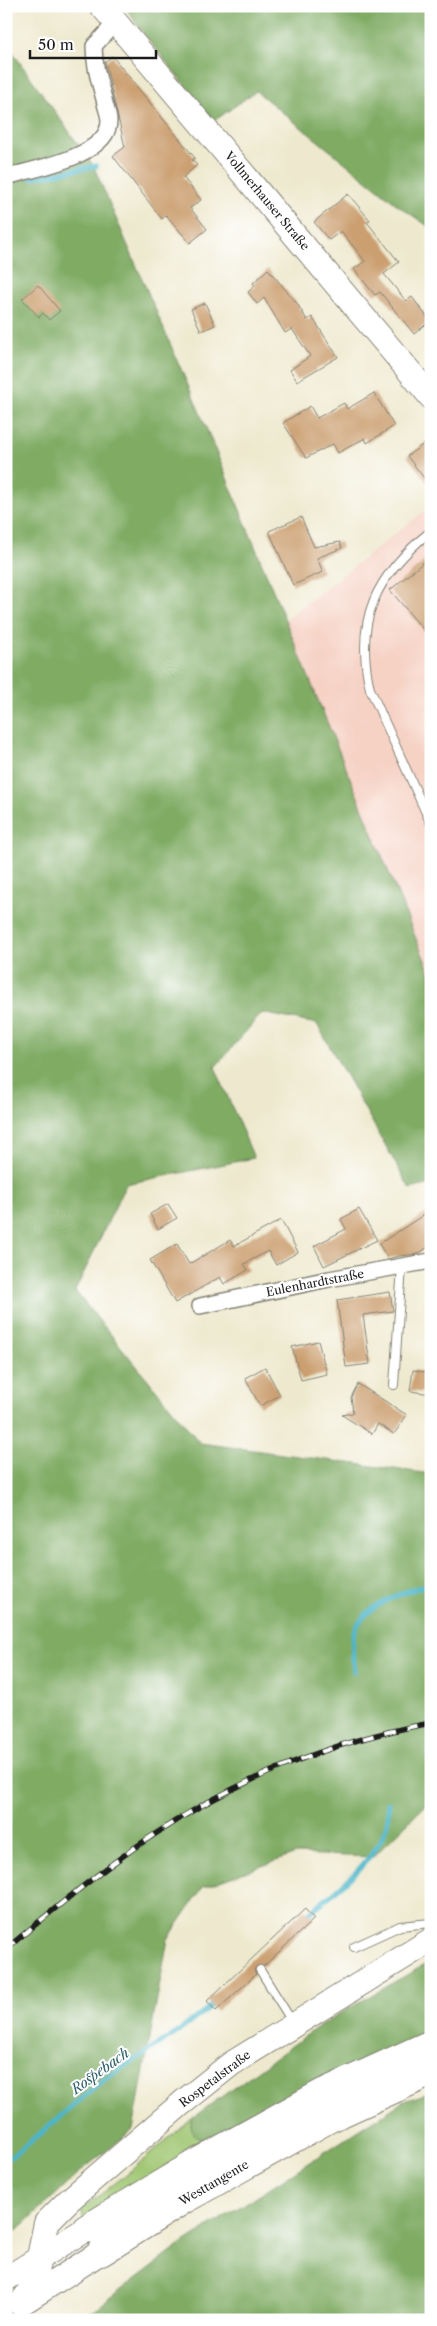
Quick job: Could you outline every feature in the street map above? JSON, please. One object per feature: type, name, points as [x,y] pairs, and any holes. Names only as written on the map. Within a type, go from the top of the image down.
[{"type":"highway","name":"Westtangente","points":[[86,2229],[198,2162],[323,2093],[431,2044]]},
{"type":"highway","name":"Westtangente","points":[[101,2252],[184,2200],[330,2118],[431,2072]]},
{"type":"main road","name":"Vollmerhauser Straße","points":[[109,14],[431,397]]},
{"type":"main road","name":"Rospetalstraße","points":[[13,2308],[33,2287],[41,2258],[42,2239],[46,2223],[68,2201],[182,2103],[224,2070],[431,1940]]},
{"type":"main road","name":"Westtangente","points":[[6,2279],[86,2229]]},
{"type":"main road","name":"Westtangente","points":[[13,2308],[101,2252]]},
{"type":"street","points":[[6,177],[74,157],[94,147],[107,131],[109,120],[94,63],[94,46],[109,14]]},
{"type":"street","name":"Eulenhardtstraße","points":[[200,1306],[330,1279],[431,1262]]},
{"type":"lane","points":[[431,531],[394,564],[381,582],[367,623],[364,644],[365,666],[370,689],[431,824]]},
{"type":"lane","points":[[394,1384],[402,1266]]},
{"type":"lane","points":[[354,1947],[400,1926],[431,1923]]},
{"type":"lane","points":[[260,1970],[294,2025]]},
{"type":"shaded area","points":[[431,506],[431,975],[285,620]]},
{"type":"green space","points":[[125,6],[431,6],[431,228],[400,207],[256,91],[214,121],[139,28]]},
{"type":"green space","points":[[6,43],[93,165],[203,420],[431,975],[431,1184],[410,1189],[317,1024],[262,1013],[215,1067],[254,1158],[126,1184],[75,1291],[200,1443],[431,1474],[431,1800],[373,1857],[296,1854],[203,1887],[168,1939],[133,2130],[82,2170],[6,2241]]},
{"type":"green space","points":[[431,1961],[431,2031],[208,2143],[193,2134],[192,2118],[322,2024]]},
{"type":"green space","points":[[431,2092],[431,2320],[81,2320],[181,2245],[404,2101]]},
{"type":"green space","points":[[192,2118],[191,2126],[208,2143],[83,2218],[81,2210]]},
{"type":"building","points":[[112,56],[195,158],[192,160],[197,165],[183,177],[201,200],[190,208],[207,229],[190,243],[166,215],[162,219],[113,156],[125,147],[105,62]]},
{"type":"building","points":[[348,194],[370,220],[367,222],[399,262],[384,274],[406,301],[412,297],[430,321],[414,334],[380,292],[375,295],[354,269],[365,261],[341,231],[329,240],[314,222]]},
{"type":"building","points":[[268,269],[296,302],[307,320],[312,317],[338,357],[297,381],[290,370],[310,356],[292,329],[285,333],[264,298],[257,304],[248,292],[255,286],[253,283]]},
{"type":"building","points":[[38,285],[60,311],[49,320],[43,313],[39,317],[22,299]]},
{"type":"building","points":[[205,303],[215,325],[201,331],[191,309]]},
{"type":"building","points":[[374,393],[394,426],[367,443],[365,438],[338,453],[333,444],[306,458],[283,423],[310,406],[317,418],[344,403],[347,409]]},
{"type":"building","points":[[425,443],[431,449],[431,487],[407,456]]},
{"type":"building","points":[[301,517],[314,547],[340,542],[342,548],[317,558],[323,572],[293,585],[269,531]]},
{"type":"building","points":[[431,556],[431,639],[390,590]]},
{"type":"building","points":[[168,1204],[177,1218],[158,1229],[150,1214]]},
{"type":"building","points":[[359,1209],[377,1240],[324,1266],[314,1246],[346,1229],[341,1219]]},
{"type":"building","points":[[431,1210],[431,1245],[418,1254],[388,1259],[379,1244]]},
{"type":"building","points":[[281,1220],[298,1252],[276,1265],[268,1251],[244,1264],[248,1270],[224,1284],[220,1277],[175,1303],[150,1260],[177,1244],[189,1264],[230,1240],[234,1246]]},
{"type":"building","points":[[390,1292],[393,1311],[363,1315],[370,1364],[346,1367],[337,1300]]},
{"type":"building","points":[[318,1341],[327,1374],[301,1380],[292,1347]]},
{"type":"building","points":[[265,1367],[280,1395],[260,1406],[245,1378]]},
{"type":"building","points":[[413,1370],[431,1373],[431,1394],[410,1391]]},
{"type":"building","points":[[358,1384],[407,1415],[394,1434],[378,1424],[372,1434],[342,1415],[353,1413],[351,1397]]},
{"type":"building","points":[[305,1909],[314,1919],[264,1966],[257,1966],[254,1970],[256,1974],[216,2011],[207,2001]]},
{"type":"waterway","points":[[31,178],[96,166]]},
{"type":"waterway","name":"Rospebach","points":[[354,1672],[352,1647],[354,1633],[359,1623],[375,1607],[386,1601],[431,1584]]},
{"type":"waterway","name":"Rospebach","points":[[309,1913],[354,1874],[373,1851],[381,1839],[387,1824],[388,1803]]},
{"type":"waterway","name":"Rospebach","points":[[6,2159],[19,2151],[105,2079],[178,2032],[211,2006]]},
{"type":"railway","points":[[6,1949],[110,1866],[146,1840],[212,1800],[282,1766],[356,1741],[431,1723]]}]
